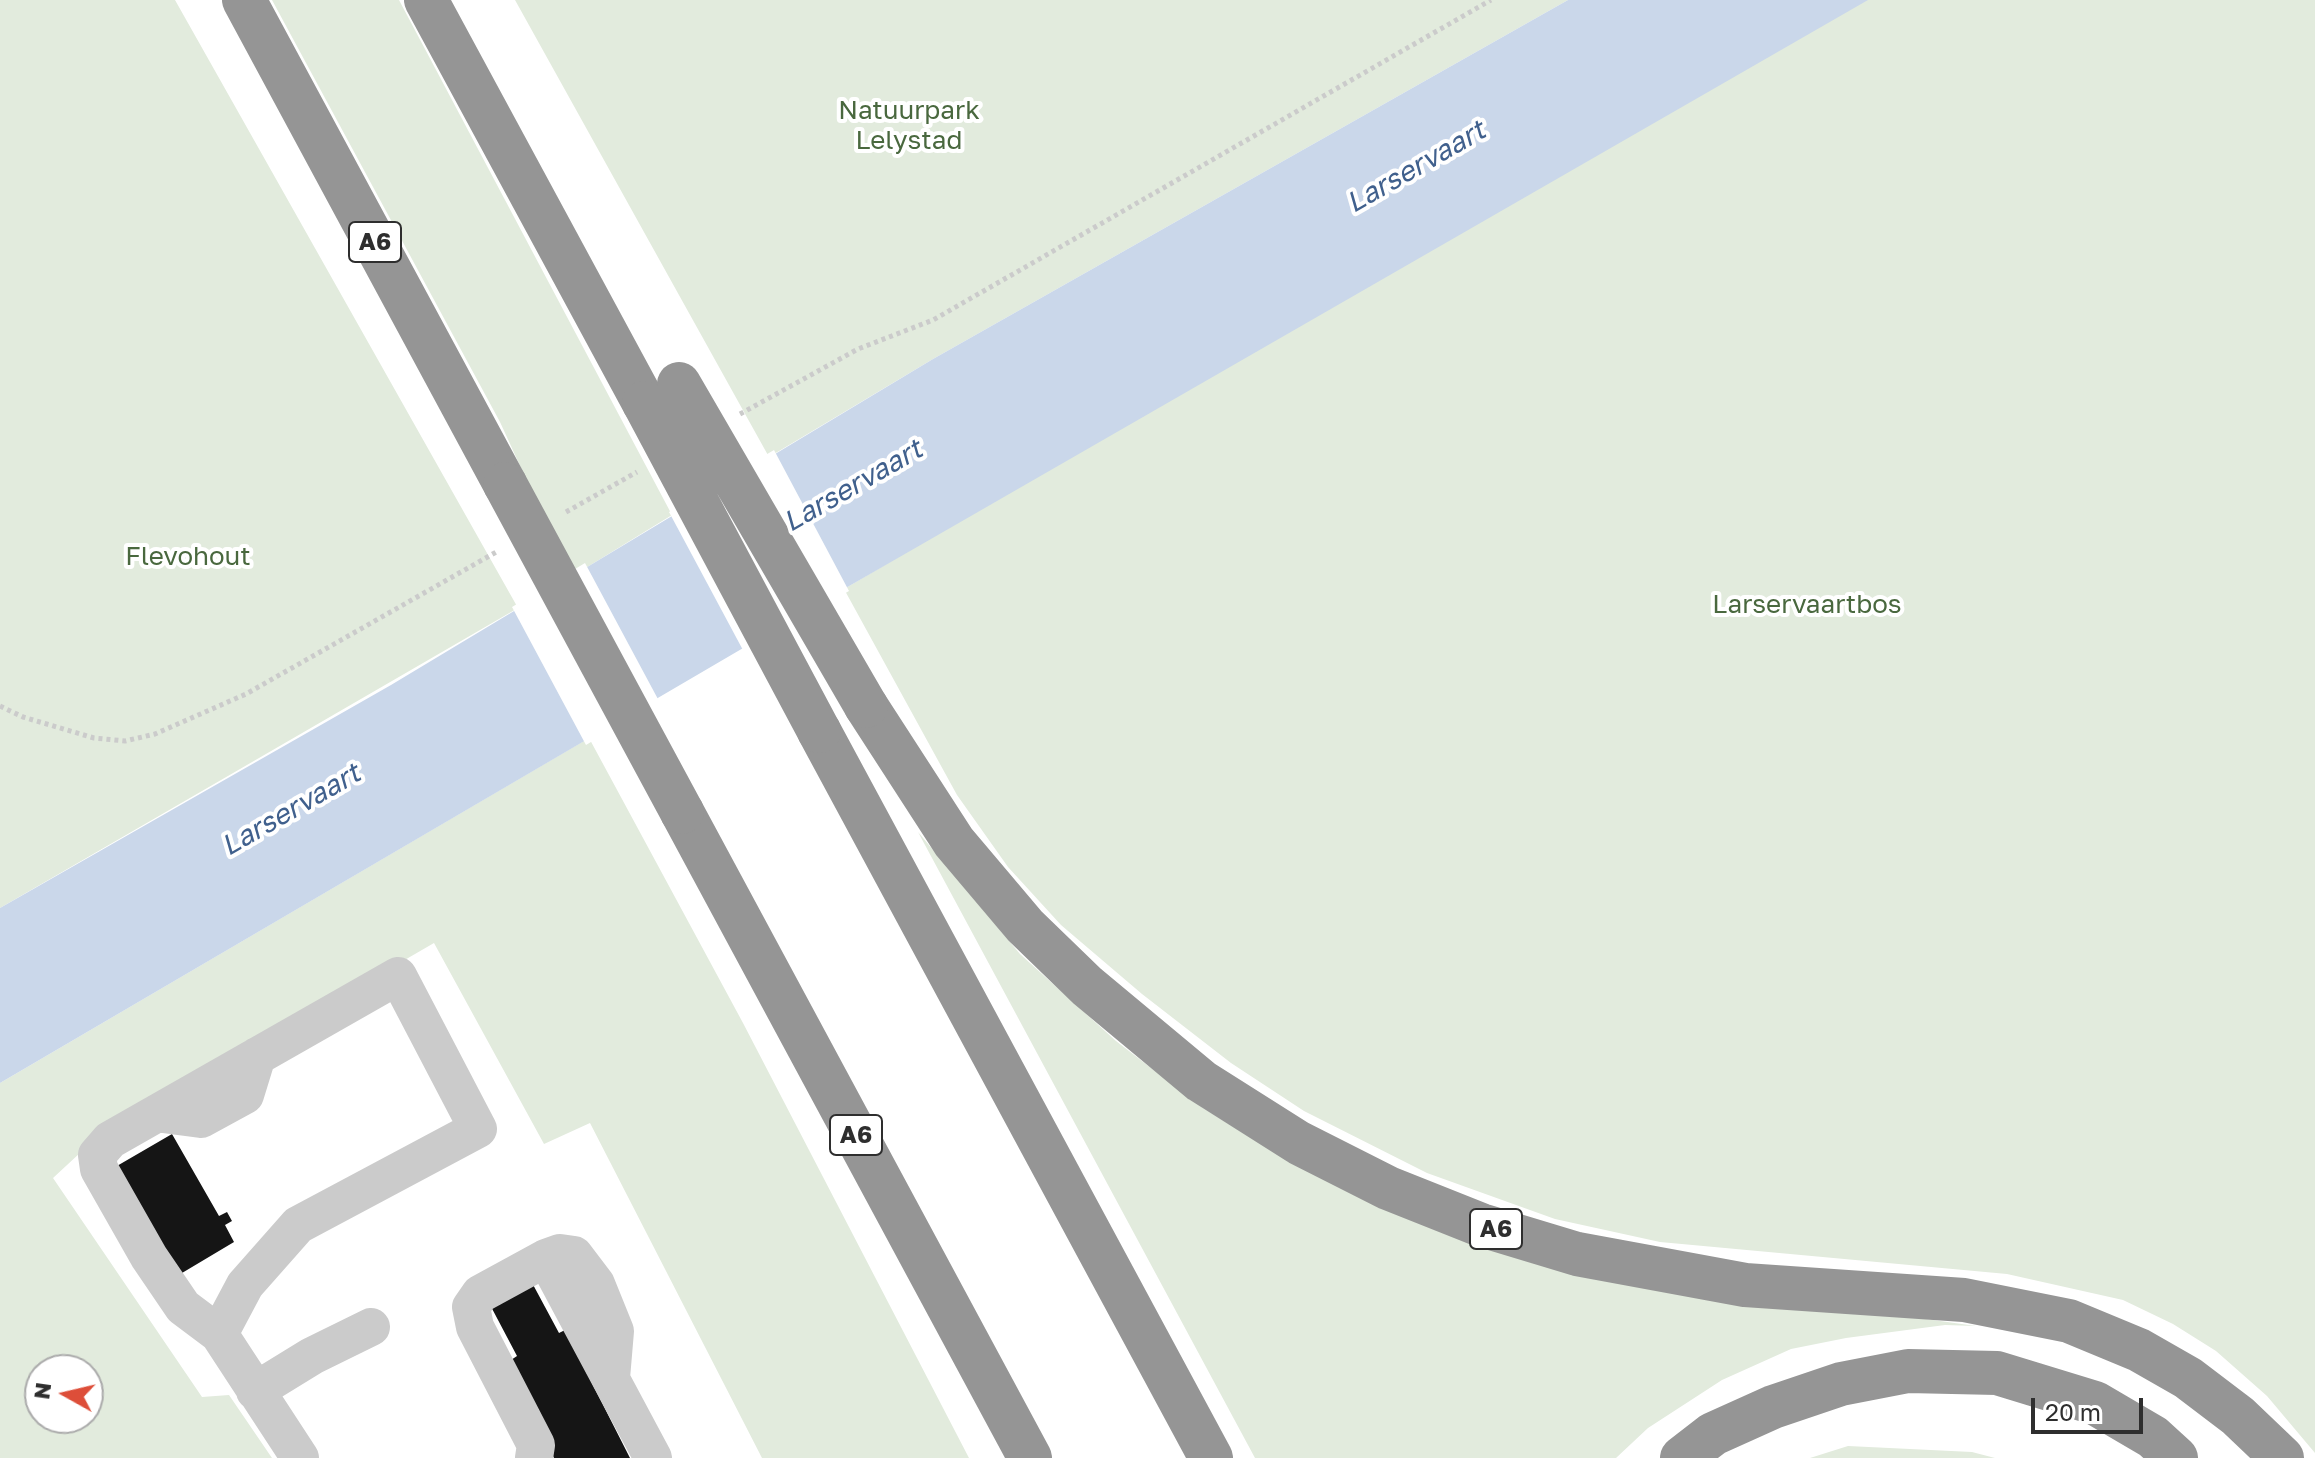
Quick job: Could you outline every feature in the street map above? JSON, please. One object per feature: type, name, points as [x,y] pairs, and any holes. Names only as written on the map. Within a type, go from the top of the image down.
[{"type":"highway","name":"A6","points":[[244,0],[1030,1458]]},
{"type":"highway","name":"A6","points":[[426,0],[595,314],[662,394],[954,842],[1025,926],[1087,986],[1201,1081],[1299,1143],[1388,1188],[1468,1220],[1577,1254],[1745,1285],[1964,1300],[2069,1321],[2139,1350],[2188,1378],[2238,1416],[2282,1458]]},
{"type":"highway","name":"A6","points":[[662,394],[819,731],[1211,1458]]},
{"type":"highway","points":[[1682,1458],[1713,1434],[1773,1407],[1841,1384],[1908,1371],[1997,1373],[2095,1403],[2153,1437],[2176,1458]]},
{"type":"street","points":[[219,1334],[245,1285],[298,1225],[478,1129],[398,976],[105,1143],[99,1151],[97,1165],[149,1257],[183,1307],[219,1334],[300,1458]]},
{"type":"street","points":[[534,1458],[536,1445],[475,1327],[471,1307],[480,1294],[560,1253],[574,1255],[596,1284],[615,1331],[611,1378],[653,1458]]},
{"type":"street","points":[[255,1391],[312,1356],[371,1327]]},
{"type":"path","points":[[726,421],[858,349],[933,320],[1491,0]]},
{"type":"path","points":[[562,514],[644,468]]},
{"type":"path","points":[[0,706],[23,717],[94,738],[125,741],[155,734],[246,694],[507,546]]},
{"type":"green space","name":"Flevohout","points":[[0,0],[175,0],[518,608],[0,908]]},
{"type":"green space","points":[[272,0],[399,0],[672,515],[571,577],[500,422]]},
{"type":"green space","name":"Natuurpark Lelystad","points":[[515,0],[1568,0],[933,359],[769,457]]},
{"type":"green space","name":"Larservaartbos","points":[[1845,0],[2315,0],[2315,1453],[2267,1396],[2216,1351],[2173,1324],[2123,1300],[2007,1274],[1660,1242],[1555,1219],[1427,1173],[1304,1111],[1231,1063],[1142,994],[1061,925],[1008,867],[957,795],[844,589]]},
{"type":"green space","points":[[589,738],[743,1023],[969,1458],[762,1458],[590,1123],[544,1144],[434,943],[94,1140],[53,1178],[202,1397],[229,1395],[272,1458],[0,1458],[0,1083]]},
{"type":"green space","points":[[918,832],[1020,954],[1116,1041],[1203,1108],[1293,1164],[1897,1315],[1976,1326],[1945,1325],[1791,1349],[1722,1380],[1648,1428],[1616,1458],[1255,1458]]},
{"type":"green space","points":[[1848,1446],[1972,1452],[1995,1458],[1810,1458]]},
{"type":"water","name":"Larservaart","points":[[1568,0],[1868,0],[844,589],[0,1083],[0,908],[391,685],[933,359]]},
{"type":"pier","points":[[774,450],[849,591],[744,652],[669,512]]},
{"type":"pier","points":[[585,563],[659,701],[586,745],[512,607]]},
{"type":"building","points":[[172,1134],[219,1216],[227,1212],[232,1221],[225,1225],[234,1242],[182,1273],[110,1170]]},
{"type":"building","points":[[530,1279],[559,1333],[565,1330],[630,1458],[554,1458],[536,1424],[511,1360],[517,1356],[488,1301]]}]
